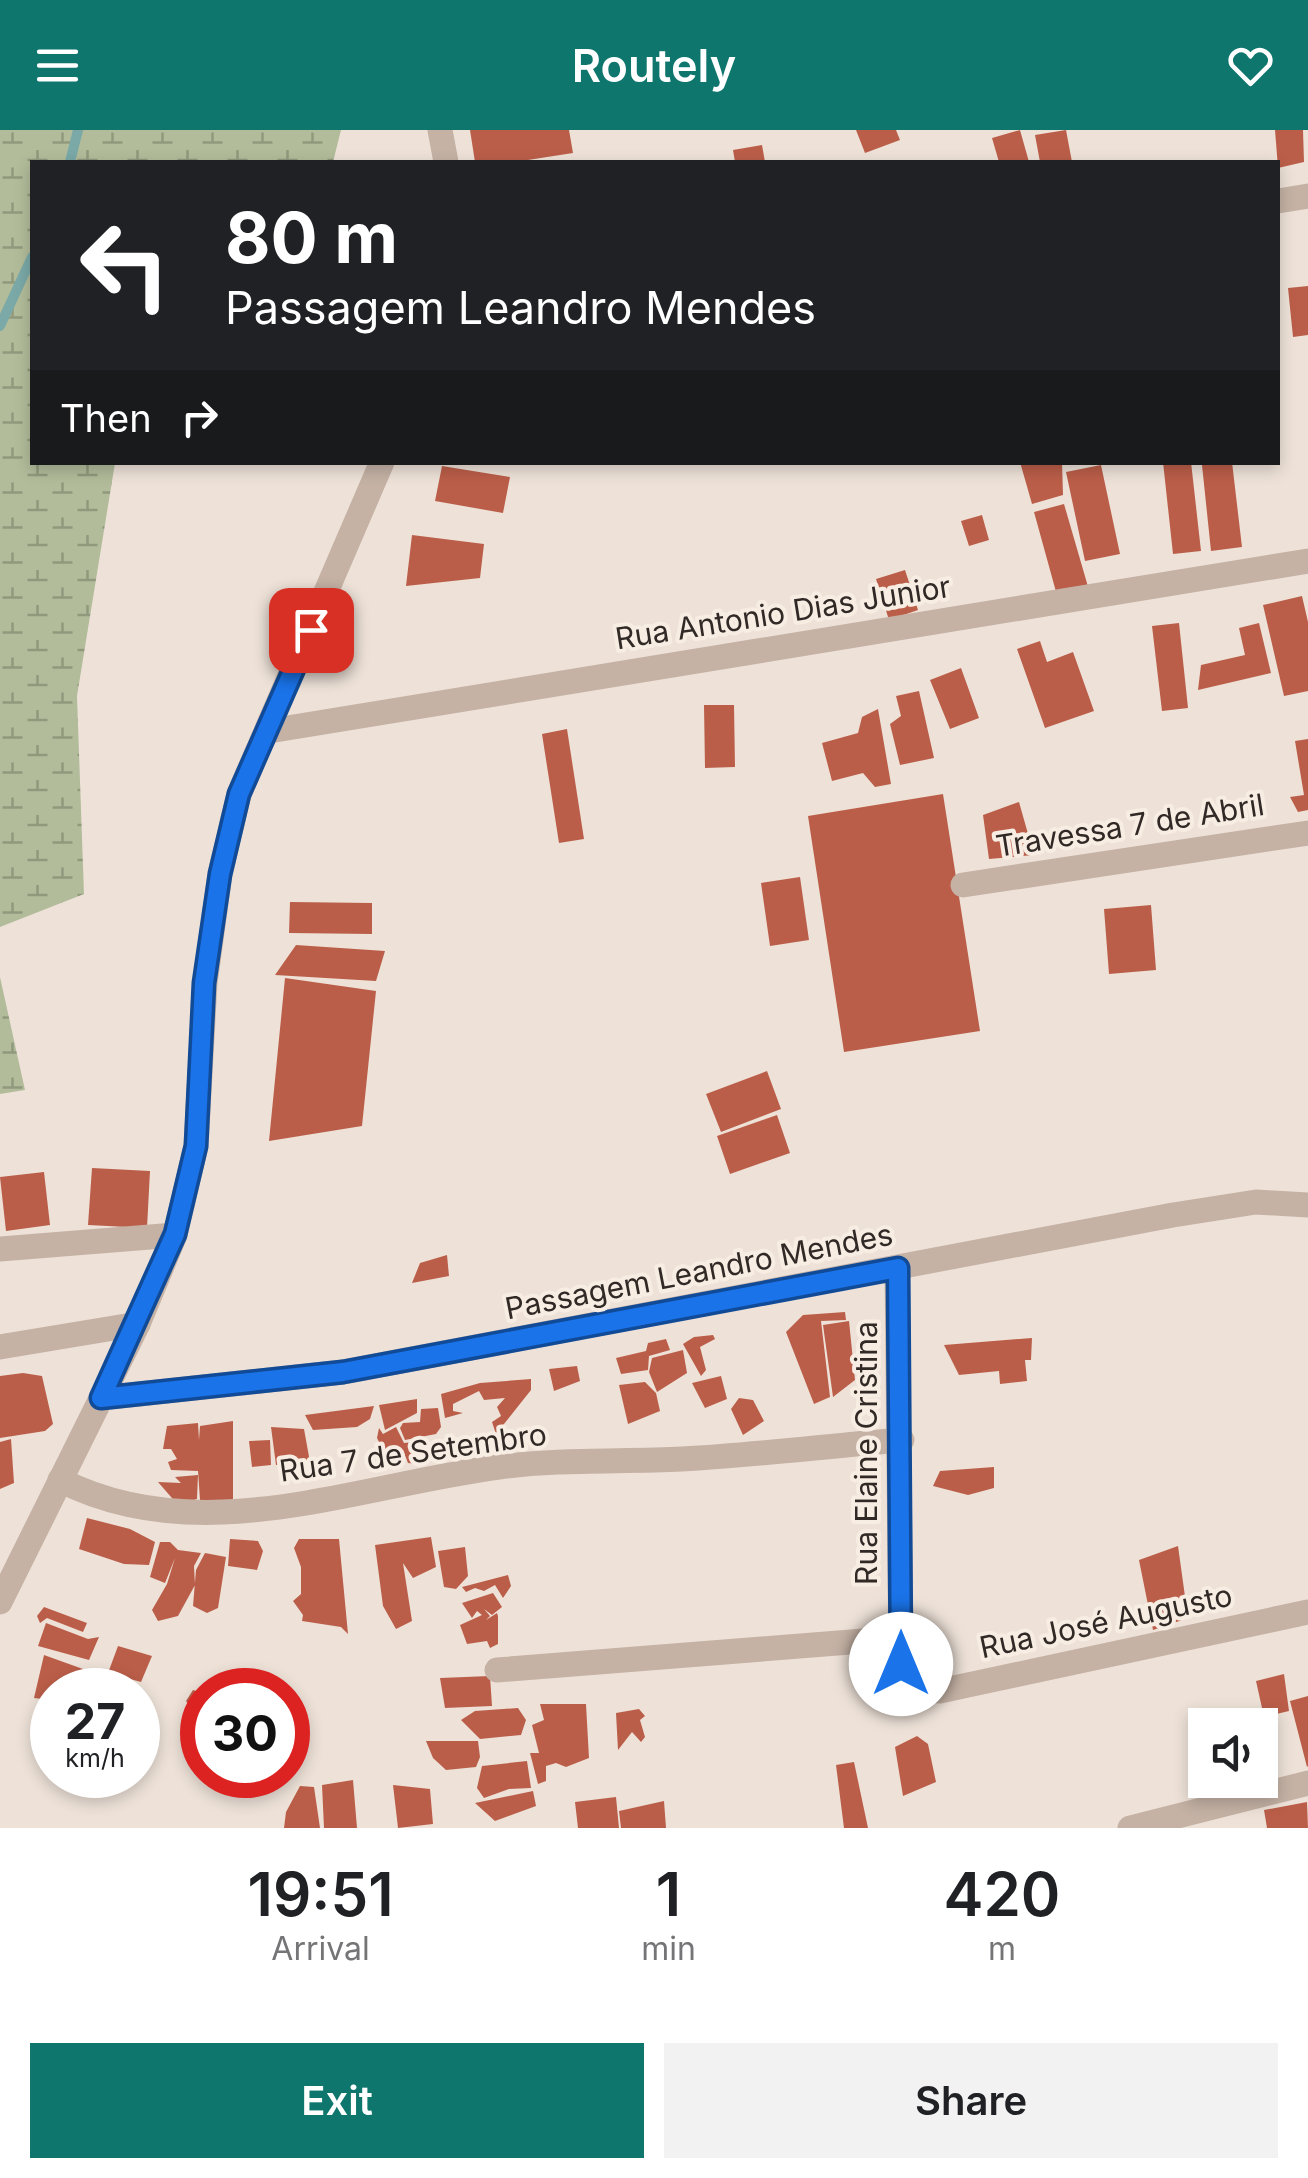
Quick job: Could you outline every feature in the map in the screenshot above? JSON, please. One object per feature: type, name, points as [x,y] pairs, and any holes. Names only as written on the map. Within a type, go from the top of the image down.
[{"type":"street","points":[[440,130],[446,160]]},
{"type":"street","points":[[1280,200],[1308,196]]},
{"type":"street","points":[[0,1602],[138,1324],[175,1234],[196,1146],[204,983],[220,874],[239,794],[381,465]]},
{"type":"street","name":"Rua Antonio Dias Junior","points":[[268,731],[1308,560]]},
{"type":"street","name":"Travessa 7 de Abril","points":[[963,885],[1308,833]]},
{"type":"street","name":"Passagem Leandro Mendes","points":[[101,1398],[343,1372],[1174,1214],[1256,1202],[1308,1205]]},
{"type":"street","points":[[0,1249],[175,1234]]},
{"type":"street","name":"Rua Elaine Cristina","points":[[898,1268],[902,1440],[900,1638]]},
{"type":"street","points":[[0,1348],[138,1324]]},
{"type":"street","name":"Rua 7 de Setembro","points":[[60,1480],[92,1496],[176,1514],[333,1498],[500,1467],[688,1458],[902,1440]]},
{"type":"street","name":"Rua José Augusto","points":[[900,1638],[901,1664],[908,1688],[940,1692],[1308,1612]]},
{"type":"street","points":[[497,1670],[900,1638]]},
{"type":"street","points":[[1130,1828],[1308,1784]]},
{"type":"green space","points":[[0,130],[341,130],[334,160],[30,160],[30,465],[115,465],[77,696],[84,894],[0,927]]},
{"type":"green space","points":[[0,977],[25,1090],[0,1094]]},
{"type":"building","points":[[470,130],[569,130],[573,153],[528,160],[475,160]]},
{"type":"building","points":[[856,130],[896,130],[900,140],[865,153]]},
{"type":"building","points":[[1020,130],[1028,160],[998,160],[992,138]]},
{"type":"building","points":[[1066,130],[1072,160],[1040,160],[1035,135]]},
{"type":"building","points":[[1275,130],[1303,130],[1304,162],[1280,168]]},
{"type":"building","points":[[762,145],[765,160],[735,160],[733,150]]},
{"type":"building","points":[[1308,286],[1308,335],[1293,337],[1288,288]]},
{"type":"building","points":[[1021,465],[1062,465],[1063,495],[1032,504]]},
{"type":"building","points":[[1101,465],[1120,554],[1085,561],[1066,472]]},
{"type":"building","points":[[1163,465],[1191,465],[1201,551],[1173,554]]},
{"type":"building","points":[[1202,465],[1232,465],[1242,547],[1211,551]]},
{"type":"building","points":[[442,466],[510,477],[503,513],[435,501]]},
{"type":"building","points":[[1064,504],[1089,590],[1058,599],[1034,512]]},
{"type":"building","points":[[982,515],[989,540],[969,546],[961,521]]},
{"type":"building","points":[[412,535],[484,544],[480,578],[406,586]]},
{"type":"building","points":[[905,570],[918,610],[889,620],[876,579]]},
{"type":"building","points":[[1302,596],[1308,622],[1308,691],[1284,696],[1263,605]]},
{"type":"building","points":[[1179,623],[1188,708],[1162,711],[1152,626]]},
{"type":"building","points":[[1259,623],[1271,673],[1198,690],[1201,665],[1245,655],[1239,628]]},
{"type":"building","points":[[1040,641],[1047,662],[1073,652],[1094,711],[1045,728],[1017,649]]},
{"type":"building","points":[[961,668],[979,718],[950,729],[930,680]]},
{"type":"building","points":[[919,691],[934,758],[900,765],[890,724],[901,716],[896,696]]},
{"type":"building","points":[[704,705],[734,705],[735,767],[705,768]]},
{"type":"building","points":[[878,709],[891,784],[875,787],[863,773],[832,781],[822,743],[858,733],[862,717]]},
{"type":"building","points":[[567,729],[584,839],[559,843],[542,734]]},
{"type":"building","points":[[1308,739],[1308,810],[1298,812],[1290,797],[1304,795],[1295,741]]},
{"type":"building","points":[[943,794],[980,1031],[844,1052],[808,816]]},
{"type":"building","points":[[1019,802],[1034,855],[989,859],[983,815]]},
{"type":"building","points":[[800,877],[809,940],[770,946],[761,883]]},
{"type":"building","points":[[290,902],[372,903],[372,934],[289,933]]},
{"type":"building","points":[[1151,905],[1156,970],[1109,974],[1104,909]]},
{"type":"building","points":[[296,945],[385,951],[376,981],[275,975]]},
{"type":"building","points":[[285,978],[376,991],[362,1126],[269,1141]]},
{"type":"building","points":[[767,1071],[781,1109],[721,1132],[706,1094]]},
{"type":"building","points":[[777,1115],[790,1153],[730,1174],[717,1136]]},
{"type":"building","points":[[92,1168],[150,1171],[147,1228],[88,1225]]},
{"type":"building","points":[[44,1172],[50,1225],[6,1231],[0,1177]]},
{"type":"building","points":[[447,1255],[449,1276],[412,1283],[420,1263]]},
{"type":"building","points":[[845,1312],[846,1320],[821,1321],[830,1397],[814,1404],[786,1332],[803,1315]]},
{"type":"building","points":[[849,1321],[855,1380],[833,1397],[823,1325]]},
{"type":"building","points":[[713,1335],[715,1339],[700,1347],[706,1370],[701,1376],[683,1344],[694,1337]]},
{"type":"building","points":[[1032,1338],[1031,1360],[1025,1360],[1027,1381],[1000,1384],[999,1371],[959,1375],[944,1345]]},
{"type":"building","points":[[666,1339],[670,1350],[649,1356],[648,1370],[621,1374],[616,1358],[646,1351],[648,1343]]},
{"type":"building","points":[[683,1350],[687,1373],[657,1392],[649,1372],[652,1358]]},
{"type":"building","points":[[577,1366],[580,1381],[554,1391],[549,1369]]},
{"type":"building","points":[[0,1376],[42,1376],[53,1424],[45,1431],[0,1438]]},
{"type":"building","points":[[721,1376],[727,1399],[705,1408],[692,1383]]},
{"type":"building","points":[[531,1379],[531,1390],[496,1434],[492,1422],[501,1416],[497,1407],[505,1398],[484,1400],[479,1391],[453,1404],[453,1411],[463,1413],[445,1418],[441,1394],[480,1383]]},
{"type":"building","points":[[645,1382],[656,1393],[660,1411],[628,1424],[619,1385]]},
{"type":"building","points":[[739,1398],[753,1400],[764,1421],[743,1435],[731,1409]]},
{"type":"building","points":[[417,1399],[417,1413],[385,1430],[379,1405]]},
{"type":"building","points":[[374,1406],[370,1419],[357,1427],[313,1430],[305,1415]]},
{"type":"building","points":[[438,1408],[441,1427],[436,1434],[405,1440],[400,1428],[403,1423],[420,1422],[421,1409]]},
{"type":"building","points":[[233,1421],[233,1500],[200,1500],[197,1456],[198,1471],[171,1470],[168,1462],[177,1459],[171,1449],[163,1449],[167,1426],[198,1423],[199,1440],[200,1426]]},
{"type":"building","points":[[271,1427],[304,1429],[310,1462],[276,1465]]},
{"type":"building","points":[[396,1427],[404,1443],[424,1441],[425,1456],[418,1464],[408,1463],[403,1450],[387,1458],[377,1438],[379,1428],[383,1434]]},
{"type":"building","points":[[11,1439],[14,1483],[0,1489],[0,1442]]},
{"type":"building","points":[[270,1440],[271,1465],[252,1467],[249,1441]]},
{"type":"building","points":[[994,1467],[994,1488],[968,1495],[933,1486],[940,1471]]},
{"type":"building","points":[[198,1475],[197,1499],[178,1505],[158,1482],[181,1483],[175,1477]]},
{"type":"building","points":[[87,1518],[130,1529],[155,1542],[149,1565],[124,1564],[79,1549]]},
{"type":"building","points":[[431,1537],[436,1567],[413,1578],[403,1563],[412,1621],[396,1629],[383,1606],[375,1545]]},
{"type":"building","points":[[230,1539],[258,1541],[263,1551],[257,1570],[228,1566]]},
{"type":"building","points":[[299,1539],[339,1539],[348,1634],[341,1627],[302,1621],[303,1615],[293,1601],[301,1594],[301,1567],[294,1548]]},
{"type":"building","points":[[160,1542],[170,1542],[178,1550],[201,1553],[194,1566],[195,1585],[178,1616],[158,1621],[152,1610],[167,1584],[175,1558],[165,1583],[150,1577]]},
{"type":"building","points":[[1178,1546],[1188,1618],[1153,1630],[1139,1560]]},
{"type":"building","points":[[465,1547],[468,1576],[456,1589],[444,1587],[438,1551]]},
{"type":"building","points":[[205,1553],[226,1557],[218,1608],[207,1613],[193,1606],[196,1570]]},
{"type":"building","points":[[508,1575],[511,1586],[503,1598],[495,1585],[484,1591],[475,1588],[466,1592],[462,1587]]},
{"type":"building","points":[[493,1593],[502,1607],[492,1615],[484,1609],[490,1616],[486,1620],[497,1613],[498,1644],[490,1648],[487,1641],[467,1644],[460,1625],[482,1615],[477,1611],[472,1618],[462,1603]]},
{"type":"building","points":[[44,1607],[87,1623],[83,1632],[47,1618],[40,1623],[37,1616]]},
{"type":"building","points":[[46,1623],[88,1639],[99,1637],[89,1660],[38,1646]]},
{"type":"building","points":[[118,1646],[152,1656],[147,1668],[110,1668]]},
{"type":"building","points":[[44,1655],[80,1668],[41,1668]]},
{"type":"building","points":[[1284,1674],[1289,1711],[1278,1714],[1278,1708],[1262,1708],[1256,1681]]},
{"type":"building","points":[[490,1676],[492,1706],[445,1708],[440,1678]]},
{"type":"building","points":[[1308,1696],[1308,1766],[1307,1767],[1290,1701]]},
{"type":"building","points":[[540,1704],[586,1704],[589,1758],[566,1767],[556,1763],[546,1766],[546,1781],[538,1784],[530,1753],[539,1753],[532,1725],[544,1720]]},
{"type":"building","points":[[518,1708],[526,1720],[521,1735],[480,1739],[461,1720],[475,1711]]},
{"type":"building","points":[[639,1709],[645,1716],[640,1720],[645,1737],[641,1742],[632,1732],[618,1750],[616,1713]]},
{"type":"building","points":[[917,1736],[928,1744],[936,1782],[903,1796],[895,1747]]},
{"type":"building","points":[[426,1741],[478,1741],[480,1757],[476,1767],[446,1770],[433,1758]]},
{"type":"building","points":[[527,1761],[531,1788],[509,1789],[484,1798],[477,1788],[482,1766]]},
{"type":"building","points":[[854,1762],[868,1828],[844,1828],[836,1765]]},
{"type":"building","points":[[353,1780],[357,1828],[324,1828],[322,1785]]},
{"type":"building","points":[[393,1785],[430,1789],[433,1824],[398,1828]]},
{"type":"building","points":[[310,1787],[314,1787],[320,1828],[284,1828],[294,1798],[310,1798]]},
{"type":"building","points":[[533,1791],[536,1806],[495,1821],[475,1803]]},
{"type":"building","points":[[616,1797],[619,1828],[578,1828],[575,1802]]},
{"type":"building","points":[[664,1801],[666,1828],[621,1828],[619,1811]]},
{"type":"building","points":[[1307,1802],[1308,1828],[1267,1828],[1264,1810]]},
{"type":"waterway","points":[[70,160],[78,130]]},
{"type":"waterway","points":[[0,326],[30,261]]},
{"type":"route","points":[[311,630],[239,794],[220,874],[204,983],[196,1146],[175,1234],[138,1324],[101,1398],[343,1372],[898,1268],[901,1664]]}]
